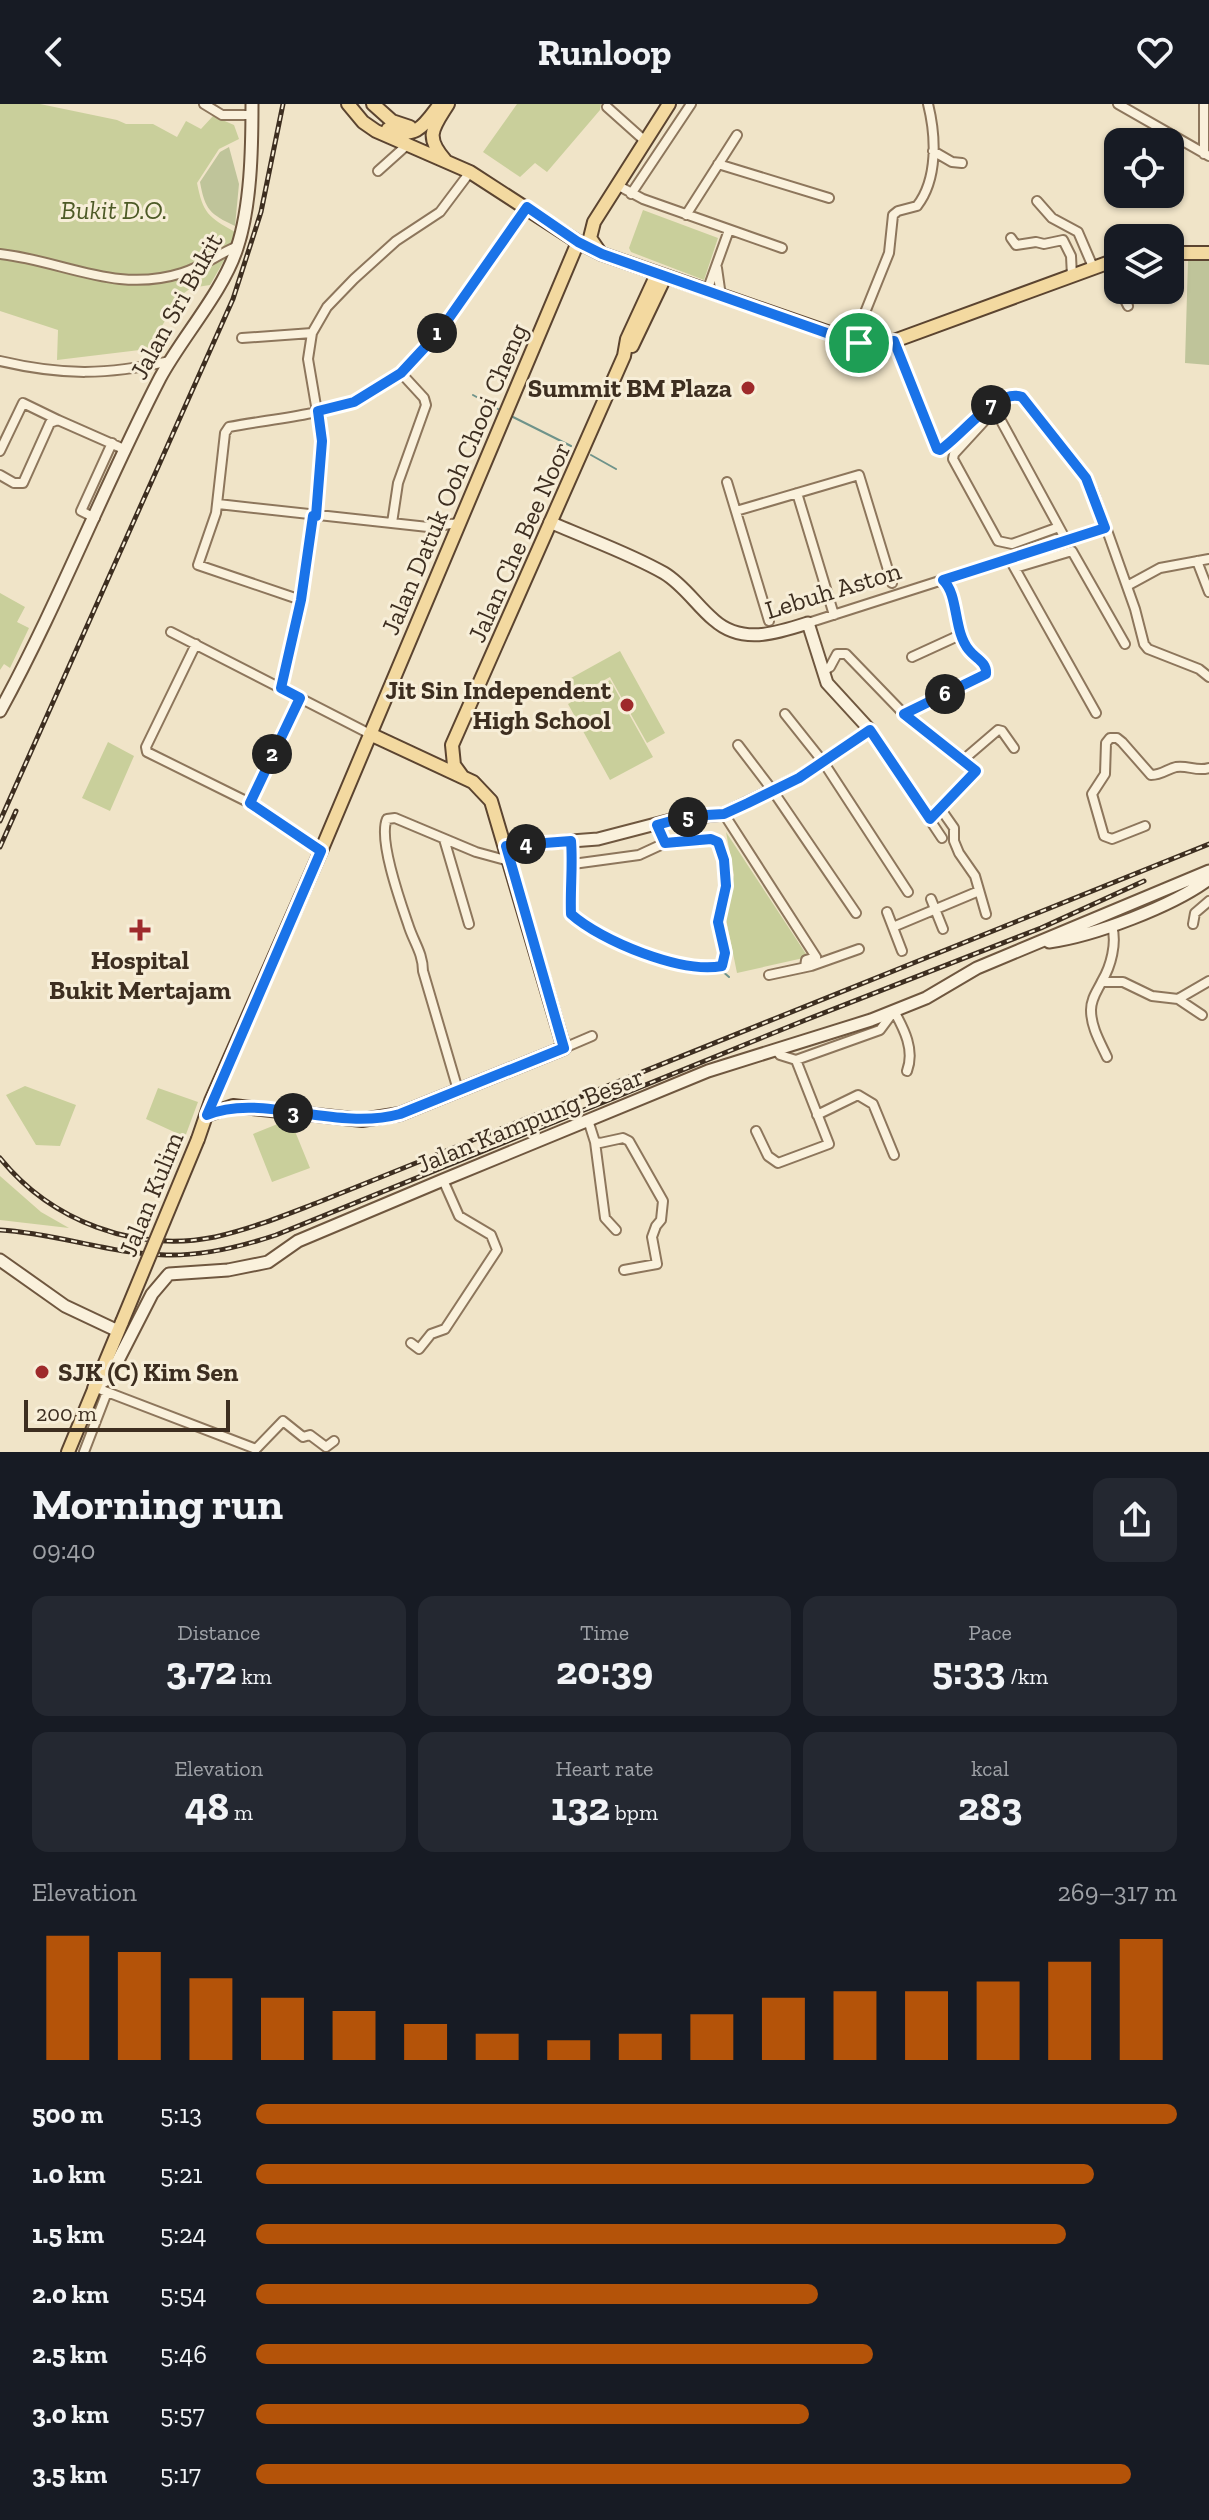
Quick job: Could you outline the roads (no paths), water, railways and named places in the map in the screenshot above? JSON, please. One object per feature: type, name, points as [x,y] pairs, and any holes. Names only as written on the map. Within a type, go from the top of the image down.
[{"type":"main road","points":[[341,104],[357,124],[376,139],[387,144],[407,145]]},
{"type":"main road","points":[[348,104],[363,122],[404,134],[415,132],[440,104]]},
{"type":"main road","points":[[357,104],[376,126],[407,145],[470,172],[578,242],[602,254],[859,343],[871,345],[894,341],[1104,263]]},
{"type":"main road","points":[[373,104],[400,125],[415,126],[427,120]]},
{"type":"main road","points":[[445,160],[436,150],[432,136],[448,104]]},
{"type":"main road","points":[[602,254],[590,238],[594,222],[669,104]]},
{"type":"main road","points":[[559,228],[579,230],[594,222]]},
{"type":"main road","name":"Jalan Datuk Ooh Chooi Cheng","points":[[370,734],[578,242]]},
{"type":"main road","points":[[1184,253],[1209,253]]},
{"type":"main road","name":"Jalan Che Bee Noor","points":[[452,745],[624,356],[634,343],[661,275]]},
{"type":"main road","points":[[207,1115],[233,1106],[371,1120],[400,1114],[564,1048],[491,801],[480,787],[370,734]]},
{"type":"main road","name":"Jalan Kulim","points":[[68,1452],[207,1115],[370,734]]},
{"type":"main road","points":[[413,754],[434,755],[452,745],[454,765],[465,779]]},
{"type":"main road","points":[[224,1076],[223,1098],[233,1106]]},
{"type":"street","points":[[204,104],[222,115],[252,110]]},
{"type":"street","points":[[631,194],[691,104]]},
{"type":"street","points":[[859,343],[864,315],[889,253],[893,215],[919,204],[928,186],[934,140],[928,104]]},
{"type":"street","points":[[1118,104],[1207,155]]},
{"type":"street","points":[[1204,104],[1207,155]]},
{"type":"street","points":[[607,107],[645,141]]},
{"type":"street","name":"Jalan Sri Bukit","points":[[0,711],[29,658],[170,361],[223,277],[238,246],[248,179],[252,110]]},
{"type":"street","points":[[686,215],[737,135]]},
{"type":"street","points":[[378,171],[407,145]]},
{"type":"street","points":[[933,151],[952,162],[962,163]]},
{"type":"street","points":[[718,164],[829,198]]},
{"type":"street","points":[[281,688],[301,600],[322,441],[308,359],[312,333],[327,307],[354,279],[396,241],[440,212],[470,172]]},
{"type":"street","points":[[617,185],[631,194],[782,248]]},
{"type":"street","points":[[1037,201],[1052,218],[1078,232],[1093,267]]},
{"type":"street","points":[[301,600],[198,565],[218,504],[224,440],[229,427],[354,402],[401,373],[440,331],[527,207]]},
{"type":"street","points":[[707,291],[729,230]]},
{"type":"street","points":[[1011,238],[1016,245],[1063,240],[1071,256],[1072,276]]},
{"type":"street","points":[[0,254],[113,280],[141,281],[181,273],[238,246]]},
{"type":"street","points":[[717,267],[721,296]]},
{"type":"street","points":[[242,338],[312,333]]},
{"type":"street","points":[[894,341],[937,449],[960,437],[984,410],[997,401],[1011,394],[1022,397],[1086,478],[1127,586],[1144,644],[1148,649],[1199,669],[1209,677]]},
{"type":"street","points":[[0,361],[72,373],[102,373],[170,361]]},
{"type":"street","points":[[392,523],[398,483],[426,405],[424,398],[401,373]]},
{"type":"street","points":[[0,451],[23,403],[54,422],[126,450]]},
{"type":"street","points":[[1059,527],[1005,544],[998,541],[953,459],[959,448],[988,417],[999,417],[1059,527],[1066,540]]},
{"type":"street","points":[[0,475],[14,483],[23,483],[54,422]]},
{"type":"street","points":[[95,518],[81,511],[112,443]]},
{"type":"street","points":[[736,511],[859,475],[892,583]]},
{"type":"street","points":[[727,482],[769,621]]},
{"type":"street","points":[[797,493],[834,615]]},
{"type":"street","points":[[218,504],[428,527],[453,526],[460,521]]},
{"type":"street","name":"Lebuh Aston","points":[[550,522],[666,574],[715,621],[732,632],[751,636],[775,634],[1105,528]]},
{"type":"street","points":[[428,527],[445,538],[447,551]]},
{"type":"street","points":[[1015,568],[1072,551],[1125,644]]},
{"type":"street","points":[[1009,558],[1096,713]]},
{"type":"street","points":[[1127,586],[1160,568],[1209,559]]},
{"type":"street","points":[[1197,561],[1209,592]]},
{"type":"street","points":[[904,714],[986,674],[984,664],[968,649],[960,635],[950,591],[943,580]]},
{"type":"street","points":[[808,623],[827,683],[870,730],[942,838]]},
{"type":"street","points":[[171,632],[370,734]]},
{"type":"street","points":[[912,657],[960,635]]},
{"type":"street","points":[[196,644],[146,747],[147,752],[250,803],[321,851]]},
{"type":"street","points":[[823,671],[830,667],[837,654],[846,654],[904,714],[976,771],[930,819]]},
{"type":"street","points":[[250,803],[300,698]]},
{"type":"street","points":[[785,714],[824,763],[908,892]]},
{"type":"street","points":[[506,846],[598,839],[689,816],[724,814],[824,763],[870,730]]},
{"type":"street","points":[[963,760],[998,730],[1014,748]]},
{"type":"street","points":[[1145,826],[1112,839],[1104,836],[1092,794],[1105,774],[1106,743],[1110,738],[1122,742],[1151,775],[1157,776],[1179,767],[1198,771],[1209,768]]},
{"type":"street","points":[[738,745],[856,913]]},
{"type":"street","points":[[940,808],[954,828],[954,841],[972,870],[986,914]]},
{"type":"street","points":[[724,814],[816,957],[806,960],[805,967]]},
{"type":"street","points":[[458,1090],[423,971],[423,958],[408,926],[387,851],[384,826],[387,819],[395,818],[476,852],[510,861]]},
{"type":"street","points":[[657,825],[665,843]]},
{"type":"street","points":[[444,839],[469,924]]},
{"type":"street","points":[[571,841],[571,914],[581,923],[654,958],[700,968],[722,966],[725,953],[718,922],[726,886],[724,860],[718,842],[711,839],[665,843],[639,855],[573,864]]},
{"type":"street","name":"Jalan Kampung Besar","points":[[94,1387],[104,1384],[109,1378],[146,1304],[160,1281],[169,1274],[263,1264],[298,1241],[708,1071],[926,998],[977,968],[1209,871]]},
{"type":"street","name":"Jalan Kampung Besar","points":[[1037,943],[1081,936],[1112,926],[1209,879]]},
{"type":"street","points":[[893,927],[979,891]]},
{"type":"street","points":[[931,899],[943,929]]},
{"type":"street","points":[[1193,924],[1195,913],[1209,901]]},
{"type":"street","points":[[887,912],[902,951]]},
{"type":"street","points":[[1107,1057],[1095,1030],[1091,1009],[1114,948],[1112,926]]},
{"type":"street","points":[[769,975],[859,949]]},
{"type":"street","points":[[1178,999],[1209,981]]},
{"type":"street","points":[[1102,982],[1123,982],[1152,996],[1178,999],[1202,1015]]},
{"type":"street","points":[[776,1050],[780,1055],[796,1060],[880,1030],[894,1011],[908,1039],[910,1065],[907,1071]]},
{"type":"street","points":[[564,1048],[592,1036]]},
{"type":"street","points":[[756,1131],[768,1156],[778,1163],[829,1144],[796,1060]]},
{"type":"street","points":[[817,1115],[858,1095],[869,1099],[894,1155]]},
{"type":"street","points":[[588,1120],[595,1142],[605,1218],[616,1230]]},
{"type":"street","points":[[595,1142],[623,1138],[629,1141],[663,1201],[661,1220],[652,1237],[657,1264],[624,1270]]},
{"type":"street","points":[[411,1343],[419,1349],[431,1334],[445,1329],[497,1250],[491,1235],[459,1216],[443,1180]]},
{"type":"street","points":[[0,1260],[65,1306],[120,1327]]},
{"type":"street","points":[[94,1387],[256,1449],[283,1421],[303,1437],[310,1435],[326,1447],[334,1441]]},
{"type":"street","points":[[84,1452],[107,1392]]},
{"type":"waterway","points":[[473,395],[498,409]]},
{"type":"waterway","points":[[511,416],[571,446]]},
{"type":"waterway","points":[[591,455],[616,469]]},
{"type":"waterway","points":[[721,970],[729,977]]},
{"type":"railway","points":[[0,821],[233,299],[261,212],[283,104]]},
{"type":"railway","points":[[0,847],[16,811]]},
{"type":"railway","points":[[0,1158],[44,1199],[69,1215],[97,1227],[125,1236],[155,1240],[185,1241],[228,1234],[319,1202],[1209,844]]},
{"type":"railway","points":[[0,1230],[166,1255],[208,1252],[276,1235],[1041,928],[1144,881]]},
{"type":"place","name":"Summit BM Plaza","points":[[748,388]]},
{"type":"place","name":"Jit Sin Independent High School","points":[[627,705]]},
{"type":"place","name":"Hospital Bukit Mertajam","points":[[140,930]]},
{"type":"place","name":"SJK (C) Kim Sen","points":[[42,1372]]},
{"type":"park label","name":"Bukit D.O.","points":[[114,210]]}]
